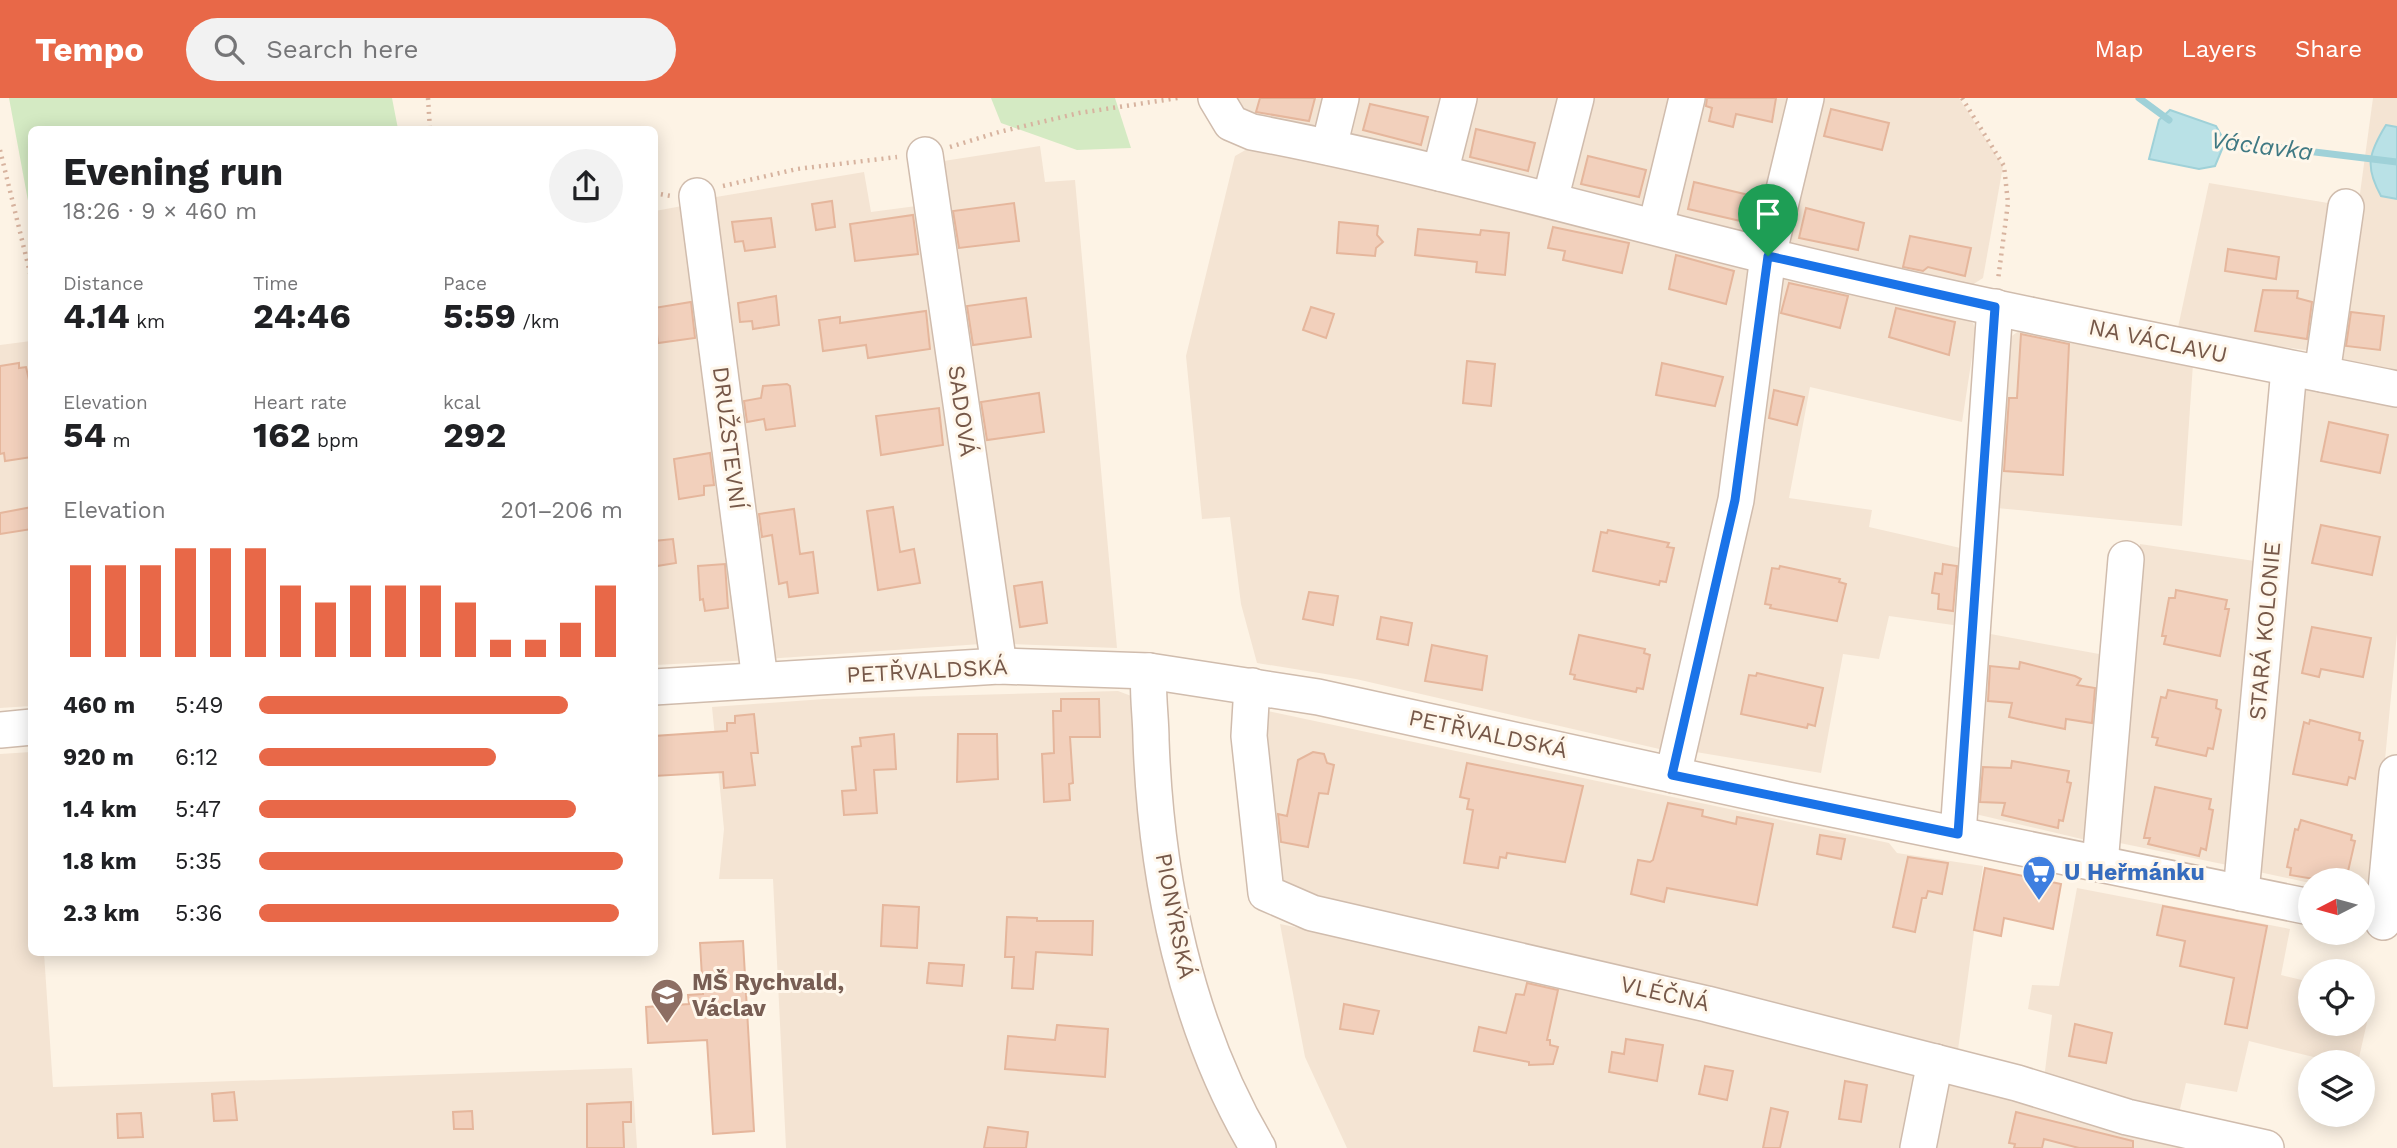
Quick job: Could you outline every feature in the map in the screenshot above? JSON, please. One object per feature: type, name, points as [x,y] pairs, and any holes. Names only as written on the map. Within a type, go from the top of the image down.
[{"type":"street","name":"NA VÁCLAVU","points":[[1216,98],[1231,123],[1241,128],[1440,173],[1768,256],[1995,307],[2397,389]]},
{"type":"street","points":[[1329,147],[1341,98]]},
{"type":"street","points":[[1440,173],[1459,98]]},
{"type":"street","points":[[1550,200],[1576,98]]},
{"type":"street","points":[[1656,226],[1687,98]]},
{"type":"street","points":[[1672,775],[1735,500],[1768,256],[1806,98]]},
{"type":"street","name":"SADOVÁ","points":[[925,155],[999,666]]},
{"type":"street","name":"DRUŽSTEVNÍ","points":[[697,196],[760,680]]},
{"type":"street","points":[[2306,371],[2346,207]]},
{"type":"street","points":[[1958,834],[1995,307]]},
{"type":"street","name":"STARÁ KOLONIE","points":[[2241,892],[2306,371]]},
{"type":"street","points":[[2100,864],[2126,559]]},
{"type":"street","name":"PETŘVALDSKÁ","points":[[658,687],[999,666],[1149,671],[1318,697],[1672,775],[2298,904]]},
{"type":"street","name":"PIONÝRSKÁ","points":[[1149,671],[1153,799],[1183,974],[1229,1100],[1258,1148]]},
{"type":"street","name":"VLÉČNÁ","points":[[1252,686],[1249,737],[1266,893],[1312,913],[1707,1004],[2017,1083],[2127,1117],[2266,1148]]},
{"type":"street","points":[[0,730],[28,727]]},
{"type":"street","points":[[2381,921],[2397,773]]},
{"type":"street","points":[[1918,1148],[1935,1062]]},
{"type":"path","points":[[428,98],[430,126]]},
{"type":"path","points":[[1962,98],[2004,166],[2008,204],[1995,307]]},
{"type":"path","points":[[0,150],[28,265]]},
{"type":"shaded area","points":[[1230,98],[1333,98],[1326,125],[1307,131],[1236,111]]},
{"type":"shaded area","points":[[1352,98],[1451,98],[1429,160],[1359,143],[1348,129]]},
{"type":"shaded area","points":[[1467,98],[1564,98],[1544,174],[1529,182],[1460,167]]},
{"type":"shaded area","points":[[1583,98],[1679,98],[1649,213],[1574,195],[1563,178]]},
{"type":"shaded area","points":[[1695,98],[1794,98],[1763,221],[1753,235],[1664,217]]},
{"type":"shaded area","points":[[1816,98],[1959,98],[2003,166],[1983,278],[1964,290],[1793,249],[1783,239]]},
{"type":"shaded area","points":[[2373,98],[2397,98],[2397,372],[2329,360],[2358,208]]},
{"type":"shaded area","points":[[1256,144],[1750,264],[1722,503],[1668,751],[1356,679],[1257,663],[1241,604],[1230,517],[1202,519],[1186,356],[1235,156]]},
{"type":"shaded area","points":[[1040,146],[1045,182],[1075,180],[1117,648],[1008,644],[937,162]]},
{"type":"shaded area","points":[[864,172],[871,212],[924,205],[981,644],[766,659],[704,199]]},
{"type":"shaded area","points":[[2209,183],[2340,205],[2319,352],[2177,332]]},
{"type":"shaded area","points":[[693,204],[752,660],[658,665],[658,210]]},
{"type":"shaded area","points":[[1784,272],[1956,313],[1973,323],[1976,331],[1962,422],[1810,387],[1789,498],[1872,510],[1869,527],[1969,550],[1960,626],[1889,616],[1879,659],[1843,654],[1821,773],[1690,751],[1777,277]]},
{"type":"shaded area","points":[[2033,321],[2193,364],[2182,526],[1997,508],[2006,340]]},
{"type":"shaded area","points":[[28,341],[28,706],[0,708],[0,345]]},
{"type":"shaded area","points":[[2301,388],[2397,407],[2397,633],[2375,868],[2298,868],[2298,880],[2259,872]]},
{"type":"shaded area","points":[[2140,544],[2268,563],[2237,867],[2115,842],[2131,611]]},
{"type":"shaded area","points":[[1985,633],[2110,656],[2086,840],[1971,813]]},
{"type":"shaded area","points":[[1118,691],[1134,697],[1242,1148],[786,1148],[773,879],[719,879],[724,829],[712,707],[824,699]]},
{"type":"shaded area","points":[[1263,710],[1889,843],[1897,853],[1983,866],[1957,1057],[1309,907],[1273,872]]},
{"type":"shaded area","points":[[28,752],[28,956],[44,956],[53,1087],[632,1068],[637,1148],[0,1148],[0,754]]},
{"type":"shaded area","points":[[2077,888],[2290,929],[2281,975],[2298,979],[2298,1036],[2364,1036],[2361,1050],[2298,1050],[2298,1053],[2249,1041],[2237,1092],[2186,1083],[2177,1122],[2135,1111],[2130,1099],[2044,1079],[2052,1015],[2028,1009],[2032,985],[2059,986]]},
{"type":"shaded area","points":[[1280,924],[1490,966],[1916,1066],[1909,1148],[1347,1148],[1305,1057]]},
{"type":"shaded area","points":[[1945,1077],[2237,1148],[1925,1148]]},
{"type":"green space","points":[[9,98],[392,98],[397,126],[28,126],[28,201]]},
{"type":"green space","points":[[991,98],[1115,98],[1131,148],[1077,150],[1001,123]]},
{"type":"water","points":[[2170,110],[2216,126],[2225,142],[2215,166],[2199,169],[2149,159],[2159,120]]},
{"type":"water","points":[[2386,125],[2397,127],[2397,199],[2381,196],[2372,177],[2372,153]]},
{"type":"building","points":[[1260,98],[1315,98],[1309,121],[1256,112]]},
{"type":"building","points":[[1707,98],[1776,98],[1772,122],[1736,114],[1733,127],[1709,121],[1712,108],[1706,106]]},
{"type":"building","points":[[1370,104],[1428,117],[1421,145],[1363,130]]},
{"type":"building","points":[[1831,109],[1889,123],[1882,150],[1824,136]]},
{"type":"building","points":[[1476,129],[1535,143],[1528,171],[1470,157]]},
{"type":"building","points":[[1588,156],[1646,170],[1639,197],[1581,184]]},
{"type":"building","points":[[1694,182],[1753,196],[1745,222],[1688,209]]},
{"type":"building","points":[[832,201],[835,227],[816,230],[812,204]]},
{"type":"building","points":[[1014,203],[1019,241],[959,248],[953,211]]},
{"type":"building","points":[[1806,208],[1864,223],[1858,250],[1799,238]]},
{"type":"building","points":[[913,215],[918,254],[855,261],[850,224]]},
{"type":"building","points":[[771,218],[775,247],[745,251],[743,241],[735,242],[732,222]]},
{"type":"building","points":[[1339,222],[1378,226],[1377,235],[1383,242],[1376,248],[1375,256],[1337,253]]},
{"type":"building","points":[[1553,227],[1629,243],[1622,273],[1563,260],[1565,251],[1548,248]]},
{"type":"building","points":[[1418,229],[1480,235],[1481,230],[1509,233],[1505,275],[1476,272],[1477,262],[1415,255]]},
{"type":"building","points":[[1910,236],[1971,248],[1965,276],[1928,267],[1923,271],[1903,267]]},
{"type":"building","points":[[2228,249],[2279,257],[2276,279],[2225,271]]},
{"type":"building","points":[[1676,255],[1734,271],[1726,304],[1669,289]]},
{"type":"building","points":[[1789,283],[1848,296],[1840,328],[1781,313]]},
{"type":"building","points":[[2263,290],[2298,291],[2297,298],[2312,302],[2307,339],[2255,331]]},
{"type":"building","points":[[776,296],[779,325],[753,329],[752,321],[740,322],[738,303]]},
{"type":"building","points":[[1026,298],[1031,337],[973,345],[967,306]]},
{"type":"building","points":[[691,302],[695,338],[658,343],[658,307]]},
{"type":"building","points":[[1311,307],[1334,314],[1326,338],[1303,330]]},
{"type":"building","points":[[1896,308],[1955,322],[1949,355],[1889,337]]},
{"type":"building","points":[[926,311],[930,349],[868,358],[866,345],[823,351],[819,320],[840,317],[840,323]]},
{"type":"building","points":[[2351,312],[2384,316],[2380,350],[2346,346]]},
{"type":"building","points":[[2021,334],[2069,344],[2063,475],[2004,471],[2009,398],[2017,398]]},
{"type":"building","points":[[1467,361],[1495,364],[1491,406],[1463,403]]},
{"type":"building","points":[[19,363],[19,368],[26,367],[28,458],[5,461],[4,453],[0,454],[0,366]]},
{"type":"building","points":[[1662,363],[1723,377],[1715,406],[1656,395]]},
{"type":"building","points":[[763,386],[790,386],[795,426],[766,430],[764,419],[747,422],[744,401],[761,398]]},
{"type":"building","points":[[1774,390],[1804,397],[1797,425],[1769,418]]},
{"type":"building","points":[[1039,393],[1044,432],[987,440],[981,402]]},
{"type":"building","points":[[939,408],[943,445],[881,455],[876,416]]},
{"type":"building","points":[[2329,422],[2388,435],[2380,473],[2321,461]]},
{"type":"building","points":[[710,453],[714,485],[704,486],[704,495],[679,499],[674,459]]},
{"type":"building","points":[[893,507],[900,552],[914,549],[920,583],[878,590],[867,511]]},
{"type":"building","points":[[28,508],[28,530],[0,534],[0,513]]},
{"type":"building","points":[[794,509],[800,554],[813,552],[818,593],[789,597],[787,582],[779,584],[772,535],[762,537],[759,514]]},
{"type":"building","points":[[2321,525],[2380,537],[2372,575],[2312,563]]},
{"type":"building","points":[[1608,530],[1669,543],[1667,547],[1674,548],[1666,582],[1660,581],[1659,585],[1593,571],[1601,532],[1607,533]]},
{"type":"building","points":[[673,539],[676,563],[658,566],[658,541]]},
{"type":"building","points":[[725,564],[728,608],[705,611],[703,599],[700,600],[698,566]]},
{"type":"building","points":[[1943,564],[1957,566],[1953,611],[1938,609],[1939,594],[1932,593],[1935,573],[1942,574]]},
{"type":"building","points":[[1780,566],[1840,579],[1839,582],[1846,584],[1837,621],[1770,608],[1771,605],[1765,604],[1772,568],[1779,569]]},
{"type":"building","points":[[1042,582],[1047,623],[1020,627],[1014,586]]},
{"type":"building","points":[[2176,590],[2227,600],[2225,609],[2229,609],[2220,656],[2164,644],[2166,636],[2162,636],[2169,598],[2175,598]]},
{"type":"building","points":[[1309,592],[1338,596],[1333,625],[1303,619]]},
{"type":"building","points":[[1381,617],[1412,623],[1408,645],[1377,639]]},
{"type":"building","points":[[2312,627],[2371,638],[2363,677],[2321,669],[2319,677],[2302,673]]},
{"type":"building","points":[[1579,635],[1645,649],[1644,653],[1650,655],[1643,689],[1637,688],[1636,692],[1574,679],[1575,675],[1570,674]]},
{"type":"building","points":[[1432,645],[1487,656],[1482,690],[1425,681]]},
{"type":"building","points":[[2020,662],[2075,676],[2081,679],[2077,685],[2095,688],[2092,723],[2066,719],[2065,729],[2026,721],[2009,717],[2012,703],[1988,701],[1990,666],[2019,669]]},
{"type":"building","points":[[1757,673],[1823,688],[1815,726],[1808,724],[1807,728],[1741,714],[1749,675],[1756,676]]},
{"type":"building","points":[[2168,690],[2217,700],[2216,708],[2221,710],[2213,749],[2208,748],[2206,756],[2156,745],[2158,738],[2152,737],[2161,697],[2166,698]]},
{"type":"building","points":[[1061,699],[1099,699],[1100,737],[1070,737],[1073,783],[1069,784],[1070,800],[1044,802],[1042,754],[1054,753],[1053,711],[1061,711]]},
{"type":"building","points":[[754,714],[758,753],[751,753],[755,785],[724,788],[723,772],[658,776],[658,736],[727,731],[727,723],[735,723],[735,716]]},
{"type":"building","points":[[2310,720],[2360,733],[2359,740],[2363,741],[2355,779],[2349,777],[2347,785],[2293,774],[2304,722],[2309,724]]},
{"type":"building","points":[[894,734],[896,769],[874,770],[877,813],[844,815],[842,791],[856,790],[852,747],[861,746],[860,738]]},
{"type":"building","points":[[958,734],[997,734],[998,779],[957,782]]},
{"type":"building","points":[[1313,752],[1324,754],[1327,763],[1334,765],[1328,794],[1319,793],[1308,847],[1281,842],[1278,814],[1287,816],[1298,760]]},
{"type":"building","points":[[2012,761],[2069,771],[2067,782],[2071,783],[2063,821],[2059,820],[2058,828],[2002,815],[2005,803],[1980,802],[1983,767],[2011,768]]},
{"type":"building","points":[[1467,763],[1583,786],[1565,862],[1507,853],[1506,858],[1500,857],[1498,868],[1464,863],[1473,810],[1467,809],[1469,799],[1460,797]]},
{"type":"building","points":[[2155,787],[2211,799],[2209,809],[2213,810],[2206,850],[2201,848],[2199,856],[2148,844],[2150,838],[2144,838]]},
{"type":"building","points":[[1668,803],[1703,810],[1702,816],[1736,824],[1737,817],[1773,824],[1757,905],[1667,888],[1664,902],[1631,894],[1638,860],[1653,860]]},
{"type":"building","points":[[2301,820],[2352,835],[2351,840],[2355,841],[2349,868],[2298,868],[2298,876],[2290,875],[2291,868],[2287,867],[2295,829],[2298,830]]},
{"type":"building","points":[[1820,835],[1845,839],[1841,859],[1817,854]]},
{"type":"building","points":[[1908,857],[1948,863],[1942,894],[1928,891],[1926,898],[1922,898],[1915,932],[1893,927]]},
{"type":"building","points":[[1985,868],[2061,884],[2053,929],[2004,918],[2001,936],[1974,930]]},
{"type":"building","points":[[883,905],[919,907],[917,948],[881,946]]},
{"type":"building","points":[[2163,906],[2267,926],[2247,1028],[2225,1024],[2234,978],[2180,966],[2185,941],[2157,935]]},
{"type":"building","points":[[1007,917],[1037,918],[1037,921],[1093,921],[1092,955],[1036,952],[1033,989],[1012,988],[1014,957],[1005,957]]},
{"type":"building","points":[[743,941],[754,1131],[713,1134],[707,1040],[648,1043],[646,1007],[689,1004],[688,995],[703,994],[700,943]]},
{"type":"building","points":[[929,963],[964,965],[962,986],[927,983]]},
{"type":"building","points":[[1527,983],[1558,990],[1547,1040],[1550,1040],[1550,1045],[1558,1047],[1553,1064],[1529,1065],[1529,1062],[1474,1051],[1479,1027],[1506,1033],[1516,994],[1524,995]]},
{"type":"building","points":[[1344,1004],[1379,1011],[1373,1034],[1340,1029]]},
{"type":"building","points":[[2075,1024],[2112,1033],[2106,1063],[2069,1056]]},
{"type":"building","points":[[1057,1025],[1108,1029],[1105,1077],[1005,1069],[1008,1036],[1055,1040]]},
{"type":"building","points":[[1626,1039],[1663,1045],[1657,1081],[1609,1072],[1612,1052],[1624,1054]]},
{"type":"building","points":[[1705,1066],[1733,1071],[1727,1100],[1699,1094]]},
{"type":"building","points":[[1845,1081],[1867,1085],[1861,1122],[1839,1119]]},
{"type":"building","points":[[234,1092],[237,1120],[214,1121],[212,1094]]},
{"type":"building","points":[[631,1102],[631,1122],[623,1122],[624,1148],[587,1148],[587,1104]]},
{"type":"building","points":[[1771,1108],[1788,1112],[1780,1148],[1763,1148]]},
{"type":"building","points":[[472,1111],[473,1129],[454,1129],[453,1112]]},
{"type":"building","points":[[2016,1112],[2133,1141],[2133,1148],[2079,1148],[2044,1139],[2042,1148],[2014,1148],[2015,1144],[2009,1143]]},
{"type":"building","points":[[141,1113],[143,1137],[118,1138],[117,1114]]},
{"type":"building","points":[[988,1127],[1028,1132],[1026,1148],[984,1148]]},
{"type":"waterway","name":"Václavka","points":[[2139,98],[2169,120]]},
{"type":"waterway","name":"Václavka","points":[[2217,140],[2397,162]]},
{"type":"place","name":"U Heřmánku","points":[[2039,902]]},
{"type":"place","name":"MŠ Rychvald, Václav","points":[[667,1025]]},
{"type":"route","points":[[1768,256],[1995,307],[1958,834],[1672,775],[1735,500],[1768,256]]}]
